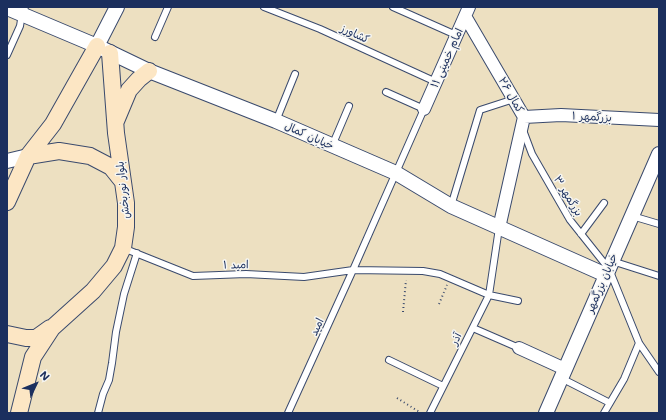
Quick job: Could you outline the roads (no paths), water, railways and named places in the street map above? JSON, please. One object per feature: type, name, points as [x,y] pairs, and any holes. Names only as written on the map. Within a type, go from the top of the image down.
[{"type":"main road","name":"بلوار نوربخش","points":[[19,413],[33,357],[52,328],[93,291],[114,266],[130,251],[126,227],[123,182],[104,49]]},
{"type":"main road","points":[[7,202],[28,156],[53,124],[104,49]]},
{"type":"main road","points":[[115,124],[129,90],[149,71]]},
{"type":"main road","points":[[28,156],[59,151],[90,156],[111,167],[123,182]]},
{"type":"main road","points":[[7,334],[26,338],[36,338],[52,328]]},
{"type":"street","points":[[104,49],[117,7]]},
{"type":"street","name":"خیابان کمال","points":[[7,8],[23,11],[149,71],[276,121],[396,173],[451,206],[499,228],[609,268]]},
{"type":"street","name":"امام خمینی ۱۱","points":[[424,109],[468,10]]},
{"type":"street","name":"کمال ۲۶","points":[[468,10],[514,99],[523,122],[499,228]]},
{"type":"street","name":"بزرگمهر ۱","points":[[523,122],[561,115],[659,120]]},
{"type":"street","name":"خیابان بزرگمهر","points":[[546,413],[659,154]]},
{"type":"street","points":[[7,161],[28,156]]},
{"type":"street","points":[[519,348],[563,373]]},
{"type":"lane","points":[[155,37],[168,7]]},
{"type":"lane","name":"کشاورز","points":[[264,7],[320,29],[436,82]]},
{"type":"lane","points":[[393,7],[456,35]]},
{"type":"lane","points":[[7,55],[20,26],[23,11]]},
{"type":"lane","points":[[276,121],[295,74]]},
{"type":"lane","points":[[386,92],[424,109]]},
{"type":"lane","points":[[451,206],[480,110],[514,99]]},
{"type":"lane","points":[[332,146],[349,106]]},
{"type":"lane","name":"امید","points":[[288,413],[424,109]]},
{"type":"lane","name":"بزرگمهر ۳","points":[[523,122],[532,154],[570,220],[609,268],[639,343],[659,372]]},
{"type":"lane","points":[[581,234],[604,203]]},
{"type":"lane","points":[[632,216],[659,224]]},
{"type":"lane","name":"آذر","points":[[430,413],[489,295],[499,228]]},
{"type":"lane","points":[[98,413],[103,394],[109,380],[130,251]]},
{"type":"lane","name":"امید ۱","points":[[130,251],[193,276],[246,274],[304,277],[353,270],[423,271],[440,274],[489,295],[518,301]]},
{"type":"lane","points":[[609,268],[659,276]]},
{"type":"lane","points":[[473,328],[519,348]]},
{"type":"lane","points":[[604,413],[624,379],[639,343]]},
{"type":"lane","points":[[388,360],[443,386]]},
{"type":"lane","points":[[563,373],[610,403]]}]
